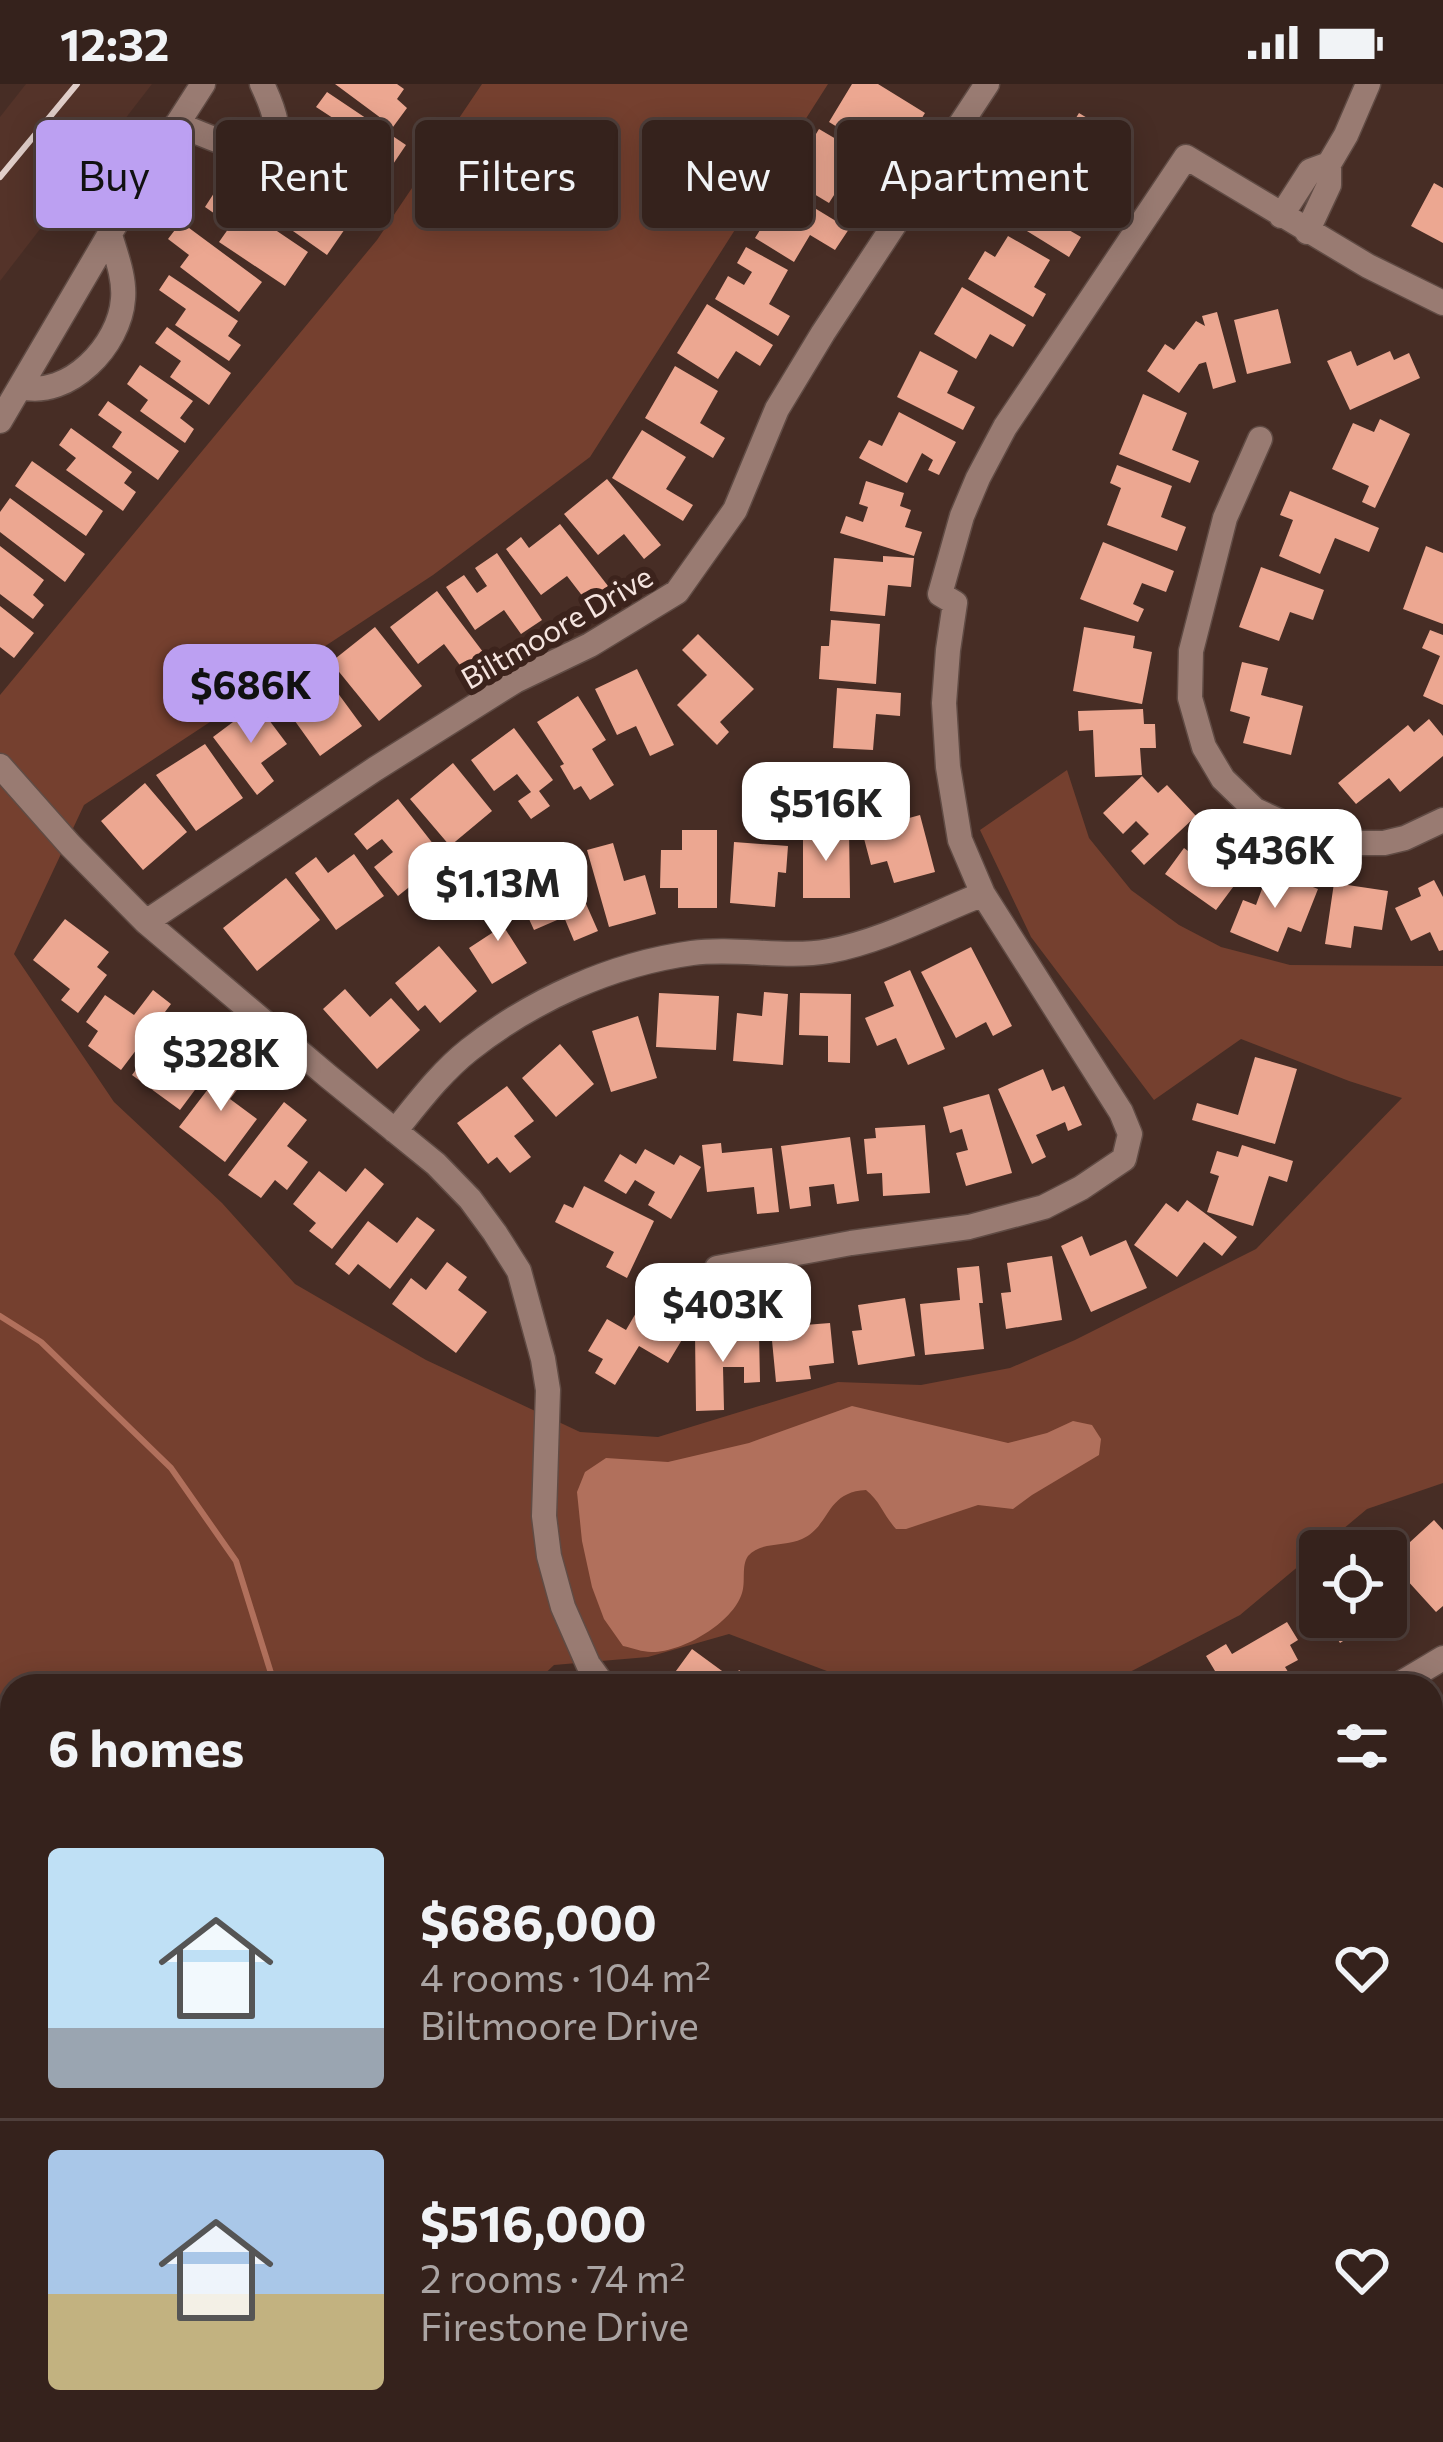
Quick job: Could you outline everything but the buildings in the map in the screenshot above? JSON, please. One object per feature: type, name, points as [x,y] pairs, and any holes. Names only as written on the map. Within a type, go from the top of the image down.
[{"type":"street","points":[[180,120],[203,84]]},
{"type":"street","points":[[192,130],[264,150],[272,144],[277,126],[262,84]]},
{"type":"street","name":"Biltmoore Drive","points":[[146,922],[515,681],[590,645],[677,592],[736,509],[776,409],[988,84]]},
{"type":"street","points":[[1307,232],[1329,185],[1329,164],[1368,84]]},
{"type":"street","points":[[717,1268],[969,1227],[1024,1213],[1081,1188],[1124,1159],[1130,1134],[1121,1112],[982,894],[960,840],[944,704],[956,602],[940,594],[978,478],[1006,427],[1186,157],[1307,232],[1443,303]]},
{"type":"street","points":[[1281,216],[1310,171],[1329,164]]},
{"type":"street","points":[[0,421],[114,228]]},
{"type":"street","points":[[21,387],[34,390],[62,382],[87,366],[107,344],[123,302],[122,277],[110,235]]},
{"type":"street","points":[[1260,439],[1225,518],[1191,651],[1190,698],[1204,747],[1223,778],[1255,810],[1314,837],[1340,843],[1384,843],[1443,820]]},
{"type":"street","points":[[0,766],[146,922],[436,1164],[470,1199],[519,1271],[548,1390],[544,1516],[549,1556],[571,1626],[595,1674]]},
{"type":"street","points":[[395,1130],[469,1050],[573,986],[693,952],[829,951],[870,940],[982,894]]},
{"type":"street","points":[[1416,1674],[1443,1658]]},
{"type":"shaded area","points":[[26,84],[152,84],[124,120],[36,120],[36,228],[41,228],[0,281],[0,117]]},
{"type":"shaded area","points":[[482,84],[828,84],[805,120],[642,120],[642,228],[736,228],[590,457],[433,575],[84,805],[14,954],[114,1102],[222,1203],[295,1284],[426,1360],[580,1432],[658,1437],[838,1382],[921,1385],[1010,1368],[1075,1340],[1256,1249],[1402,1098],[1241,1039],[1154,1100],[1031,937],[980,830],[1067,770],[1089,838],[1131,890],[1179,925],[1221,947],[1290,965],[1443,966],[1443,1483],[1367,1509],[1342,1530],[1299,1530],[1299,1566],[1240,1615],[1126,1674],[835,1674],[729,1634],[648,1657],[554,1665],[545,1674],[0,1674],[0,695],[385,228],[391,228],[391,219],[415,184],[415,228],[618,228],[618,120],[458,120]]},
{"type":"shaded area","points":[[852,1406],[1008,1443],[1073,1421],[1092,1425],[1101,1439],[1099,1455],[1013,1509],[978,1505],[906,1529],[896,1529],[866,1490],[853,1492],[835,1503],[802,1539],[760,1548],[748,1556],[737,1604],[704,1634],[663,1651],[623,1646],[604,1619],[592,1587],[577,1492],[585,1472],[606,1458],[668,1462],[749,1443]]},
{"type":"waterway","points":[[0,1316],[41,1342],[171,1468],[236,1561],[271,1674]]},
{"type":"railway","points":[[0,177],[77,84]]}]
